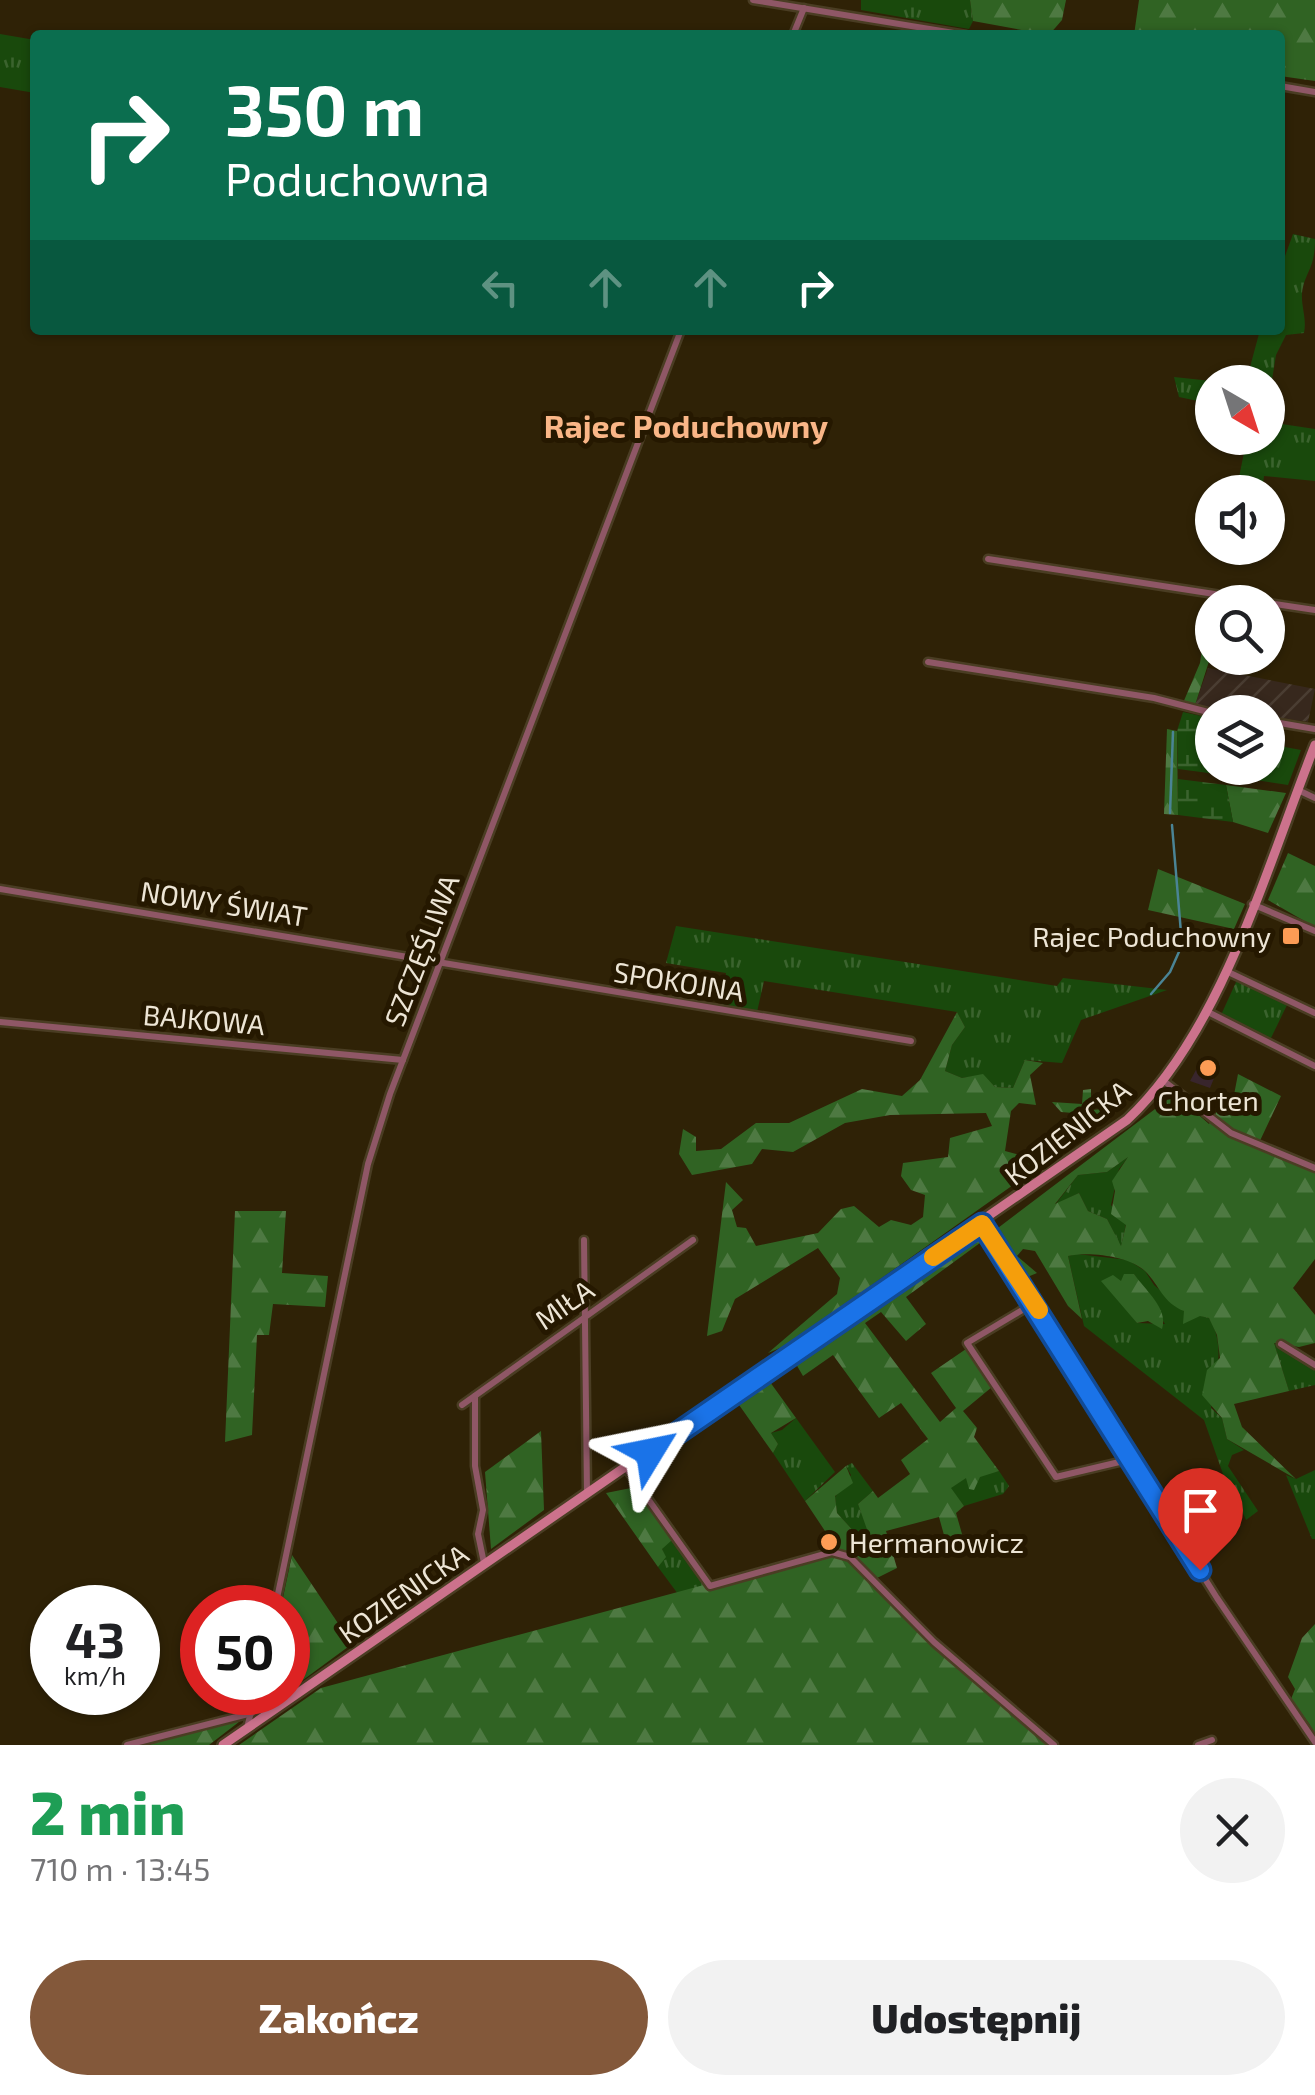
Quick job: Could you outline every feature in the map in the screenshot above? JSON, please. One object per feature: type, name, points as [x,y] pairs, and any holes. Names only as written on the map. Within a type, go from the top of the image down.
[{"type":"main road","name":"KOZIENICKA","points":[[223,1745],[1103,1139],[1164,1082],[1208,1012],[1315,745]]},
{"type":"street","points":[[753,0],[936,30]]},
{"type":"street","points":[[795,30],[804,8]]},
{"type":"street","points":[[1285,87],[1315,92]]},
{"type":"street","name":"SZCZĘŚLIWA","points":[[280,1585],[368,1164],[403,1060],[679,335]]},
{"type":"street","points":[[988,559],[1195,592]]},
{"type":"street","points":[[1285,606],[1315,610]]},
{"type":"street","points":[[928,662],[1154,698],[1195,709]]},
{"type":"street","points":[[1285,724],[1315,728]]},
{"type":"street","points":[[1297,790],[1315,798]]},
{"type":"street","name":"NOWY ŚWIAT","points":[[0,890],[440,963]]},
{"type":"street","points":[[1252,904],[1315,931]]},
{"type":"street","name":"SPOKOJNA","points":[[440,963],[911,1040]]},
{"type":"street","points":[[1225,971],[1315,1013]]},
{"type":"street","points":[[1208,1012],[1315,1066]]},
{"type":"street","name":"BAJKOWA","points":[[0,1022],[403,1060]]},
{"type":"street","points":[[1164,1082],[1231,1133],[1315,1168]]},
{"type":"street","points":[[982,1224],[1217,1598],[1315,1742]]},
{"type":"street","points":[[584,1240],[587,1494]]},
{"type":"street","name":"MIŁA","points":[[462,1405],[693,1240]]},
{"type":"street","points":[[1034,1303],[968,1342],[1056,1478],[1132,1458]]},
{"type":"street","points":[[1281,1344],[1315,1365]]},
{"type":"street","points":[[474,1396],[475,1466],[483,1510],[478,1534],[484,1565]]},
{"type":"street","points":[[626,1468],[710,1586],[832,1552],[850,1557],[934,1642],[1054,1745]]},
{"type":"street","points":[[128,1745],[244,1715]]},
{"type":"street","points":[[246,1729],[251,1715]]},
{"type":"street","points":[[1198,1745],[1212,1740]]},
{"type":"shaded area","points":[[1206,675],[1244,675],[1315,689],[1308,722],[1285,719],[1285,695],[1199,695]]},
{"type":"shaded area","points":[[1203,1057],[1220,1064],[1210,1088],[1190,1081]]},
{"type":"green space","points":[[861,0],[970,0],[973,21],[969,29],[861,10]]},
{"type":"green space","points":[[970,0],[1066,0],[1062,20],[1053,30],[1022,30],[973,21]]},
{"type":"green space","points":[[1139,0],[1315,0],[1315,81],[1285,77],[1285,30],[1135,30]]},
{"type":"green space","points":[[0,34],[30,39],[30,92],[0,87]]},
{"type":"green space","points":[[1293,234],[1315,239],[1302,293],[1304,333],[1286,335],[1274,365],[1251,365],[1259,335],[1285,335],[1285,256]]},
{"type":"green space","points":[[1174,377],[1195,379],[1195,400],[1179,397]]},
{"type":"green space","points":[[1285,425],[1315,429],[1315,481],[1285,475],[1239,475],[1244,455],[1285,455]]},
{"type":"green space","points":[[1195,675],[1205,675],[1195,695],[1195,705],[1183,703]]},
{"type":"green space","points":[[1183,712],[1195,715],[1195,771],[1178,769],[1177,731]]},
{"type":"green space","points":[[1167,729],[1177,731],[1178,815],[1164,814]]},
{"type":"green space","points":[[1285,747],[1301,750],[1285,785]]},
{"type":"green space","points":[[1178,779],[1195,781],[1195,785],[1226,785],[1233,822],[1178,815]]},
{"type":"green space","points":[[1226,785],[1286,793],[1268,833],[1233,822]]},
{"type":"green space","points":[[1288,853],[1315,866],[1315,927],[1268,900]]},
{"type":"green space","points":[[1158,869],[1245,904],[1234,929],[1148,910]]},
{"type":"green space","points":[[676,926],[1057,986],[1063,978],[1167,990],[1081,1020],[1062,1063],[1025,1060],[1013,1088],[995,1087],[983,1075],[962,1078],[945,1071],[952,1045],[965,1027],[957,1012],[764,981],[757,1012],[722,1004],[726,973],[666,963]]},
{"type":"green space","points":[[1237,980],[1287,1005],[1270,1040],[1221,1015]]},
{"type":"green space","points":[[957,1012],[965,1027],[952,1045],[945,1071],[962,1078],[983,1074],[995,1087],[1013,1088],[1025,1060],[1043,1063],[1030,1075],[1036,1105],[1019,1103],[1011,1111],[1005,1151],[1024,1156],[1073,1113],[1061,1112],[1052,1102],[1082,1104],[1083,1090],[1091,1089],[1091,1110],[1116,1108],[1098,1125],[787,1345],[768,1353],[837,1294],[840,1278],[818,1248],[735,1299],[722,1331],[707,1336],[726,1182],[743,1200],[732,1210],[737,1227],[746,1228],[756,1246],[818,1233],[841,1209],[854,1206],[879,1227],[891,1220],[911,1225],[923,1217],[925,1195],[911,1190],[901,1176],[903,1163],[948,1157],[950,1138],[992,1126],[986,1113],[890,1115],[845,1123],[793,1152],[762,1149],[752,1164],[692,1175],[679,1154],[683,1129],[696,1137],[696,1151],[721,1149],[756,1123],[789,1123],[862,1089],[902,1096],[920,1080]]},
{"type":"green space","points":[[1238,1074],[1281,1096],[1257,1147],[1315,1172],[1315,1259],[1293,1288],[1315,1315],[1315,1343],[1299,1347],[1274,1343],[1289,1391],[1234,1404],[1242,1427],[1296,1479],[1227,1439],[1222,1418],[1202,1395],[1207,1370],[1220,1358],[1217,1335],[1209,1318],[1200,1316],[1183,1324],[1184,1311],[1166,1299],[1145,1271],[1119,1258],[1086,1254],[1068,1256],[1082,1319],[1068,1306],[1035,1251],[1023,1249],[1017,1256],[1037,1273],[1025,1278],[994,1231],[1167,1100],[1178,1097],[1209,1124],[1220,1106],[1234,1095]],"holes":[[[1128,1157],[1112,1181],[1115,1191],[1111,1214],[1126,1225],[1121,1246],[1107,1219],[1088,1211],[1079,1193],[1055,1204],[1078,1175],[1107,1172]]]},
{"type":"green space","points":[[1129,1156],[1119,1169],[1111,1205],[1126,1224],[1121,1247],[1107,1219],[1088,1211],[1079,1193],[1055,1205],[1078,1175],[1107,1172]]},
{"type":"green space","points":[[235,1211],[286,1211],[282,1273],[328,1276],[325,1307],[273,1304],[269,1335],[257,1335],[252,1435],[225,1442]]},
{"type":"green space","points":[[981,1236],[984,1240],[906,1297],[926,1324],[906,1341],[881,1312],[865,1323],[940,1422],[956,1408],[931,1373],[966,1349],[992,1387],[963,1411],[977,1428],[974,1437],[999,1471],[980,1477],[974,1490],[969,1489],[966,1478],[951,1488],[964,1506],[956,1513],[966,1548],[949,1553],[939,1517],[886,1531],[897,1568],[873,1580],[1053,1745],[239,1745],[282,1715],[310,1715],[310,1696],[321,1688],[837,1549],[805,1501],[846,1466],[853,1483],[835,1496],[837,1513],[859,1537],[869,1535],[858,1504],[873,1491],[878,1498],[910,1474],[901,1460],[928,1439],[901,1403],[879,1418],[833,1355],[803,1376],[796,1364]]},
{"type":"green space","points":[[1068,1256],[1128,1260],[1145,1271],[1154,1285],[1184,1311],[1209,1318],[1218,1350],[1211,1408],[1222,1418],[1227,1439],[1244,1450],[1232,1455],[1228,1466],[1258,1511],[1246,1520],[1233,1490],[1229,1491],[1204,1420],[1084,1326]],"holes":[[[1134,1274],[1165,1324],[1137,1323],[1119,1298]]]},
{"type":"green space","points":[[1124,1274],[1134,1274],[1155,1300],[1162,1314],[1162,1329],[1148,1321],[1137,1323],[1101,1281],[1113,1275],[1121,1281]]},
{"type":"green space","points":[[1274,1343],[1315,1368],[1315,1385],[1289,1391]]},
{"type":"green space","points":[[770,1382],[796,1418],[771,1433],[778,1444],[773,1453],[737,1402]]},
{"type":"green space","points":[[796,1418],[835,1472],[805,1501],[773,1453],[778,1444],[771,1433],[782,1430]]},
{"type":"green space","points":[[541,1431],[544,1510],[491,1549],[485,1472]]},
{"type":"green space","points":[[852,1463],[873,1491],[858,1504],[870,1535],[859,1537],[837,1513],[835,1497],[851,1475],[846,1466]]},
{"type":"green space","points":[[1315,1470],[1312,1539],[1286,1475],[1296,1479]]},
{"type":"green space","points":[[999,1471],[1009,1486],[1003,1494],[964,1506],[950,1488],[966,1477]]},
{"type":"green space","points":[[636,1487],[671,1532],[672,1540],[662,1549],[666,1557],[658,1567],[606,1493]]},
{"type":"green space","points":[[671,1532],[710,1584],[678,1594],[658,1567],[665,1557],[662,1549]]},
{"type":"green space","points":[[292,1555],[352,1644],[310,1675],[310,1585],[286,1585]]},
{"type":"green space","points":[[1315,1624],[1315,1745],[1311,1745],[1310,1725],[1291,1699],[1295,1689],[1288,1677],[1302,1638]]},
{"type":"green space","points":[[248,1715],[209,1745],[148,1745]]},
{"type":"waterway","points":[[1170,813],[1173,732]]},
{"type":"waterway","points":[[1151,994],[1170,972],[1182,945],[1172,825]]},
{"type":"slow traffic","points":[[933,1257],[982,1224],[1039,1310]]},
{"type":"place","name":"Rajec Poduchowny","points":[[1291,936]]},
{"type":"place","name":"Chorten","points":[[1208,1068]]},
{"type":"place","name":"Hermanowicz","points":[[829,1542]]},
{"type":"district","name":"Rajec Poduchowny","points":[[686,425]]},
{"type":"route","points":[[650,1452],[982,1224],[1200,1570]]}]
